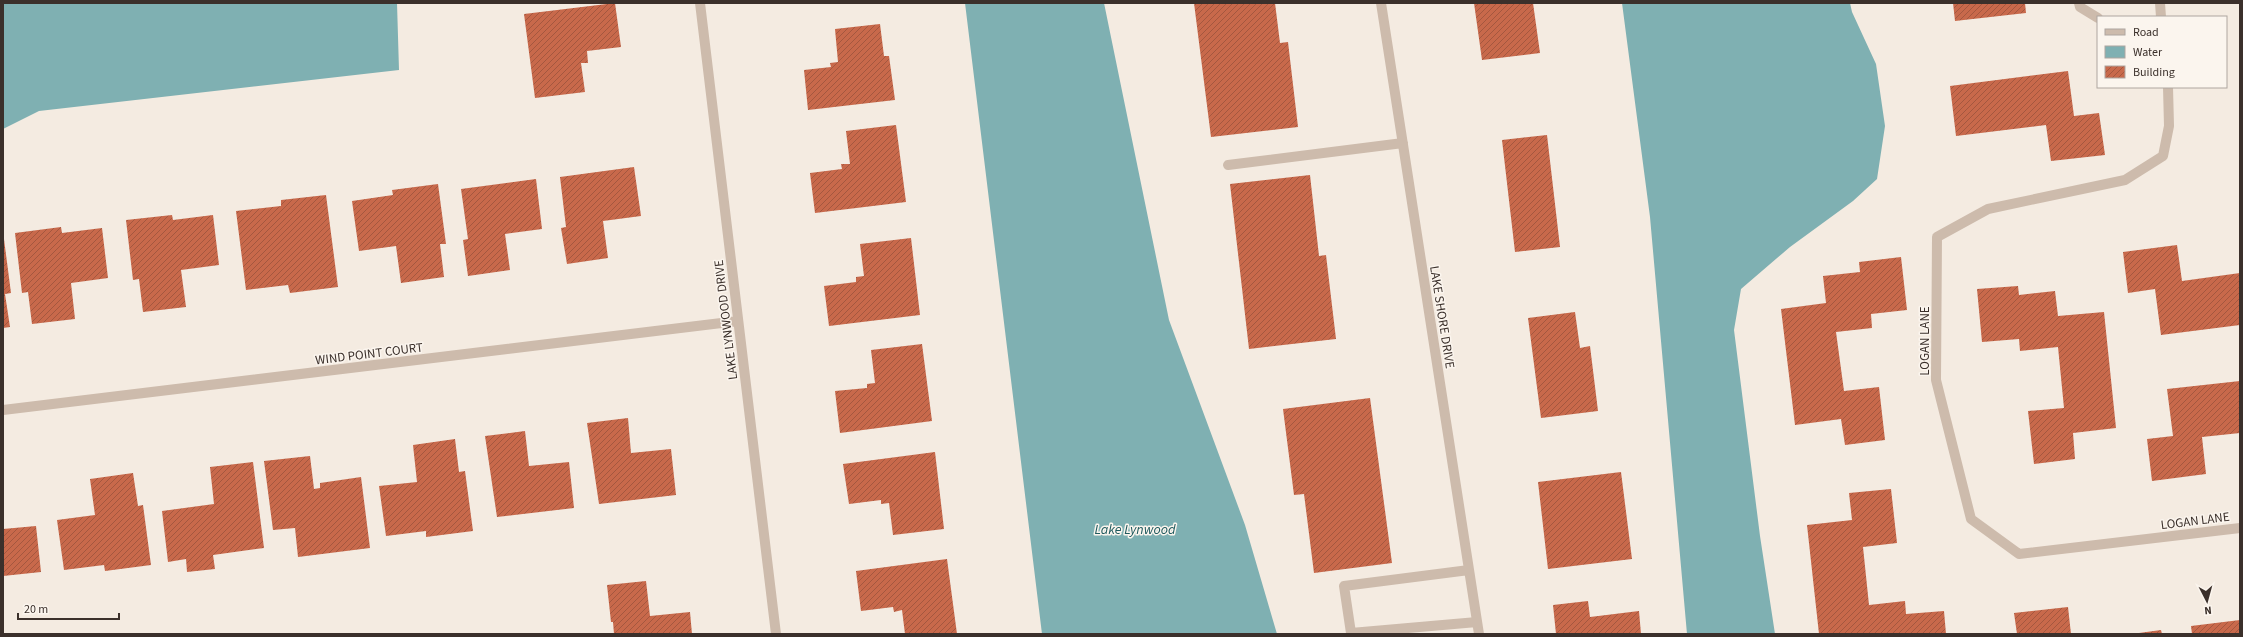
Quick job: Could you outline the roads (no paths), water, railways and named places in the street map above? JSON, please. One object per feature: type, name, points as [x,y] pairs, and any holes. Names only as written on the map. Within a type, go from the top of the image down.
[{"type":"street","name":"LAKE LYNWOOD DRIVE","points":[[700,3],[776,634]]},
{"type":"street","name":"LAKE SHORE DRIVE","points":[[1381,3],[1479,634]]},
{"type":"street","points":[[2078,3],[2080,7],[2097,17]]},
{"type":"street","points":[[2160,3],[2161,16]]},
{"type":"street","name":"LOGAN LANE","points":[[2168,88],[2169,126],[2163,156],[2125,180],[1988,210],[1937,237],[1936,380],[1971,519],[2019,554],[2240,528]]},
{"type":"street","points":[[1228,165],[1403,143]]},
{"type":"street","name":"WIND POINT COURT","points":[[3,410],[738,320]]},
{"type":"street","points":[[1469,570],[1344,586],[1351,633],[1477,622]]},
{"type":"water","points":[[3,3],[397,3],[399,70],[39,111],[3,129]]},
{"type":"water","name":"Lake Lynwood","points":[[965,3],[1104,3],[1169,320],[1245,525],[1277,634],[1042,634]]},
{"type":"water","points":[[1622,3],[1850,3],[1852,12],[1876,64],[1885,126],[1877,179],[1853,201],[1790,247],[1741,289],[1734,330],[1760,536],[1775,634],[1687,634],[1650,217]]}]
